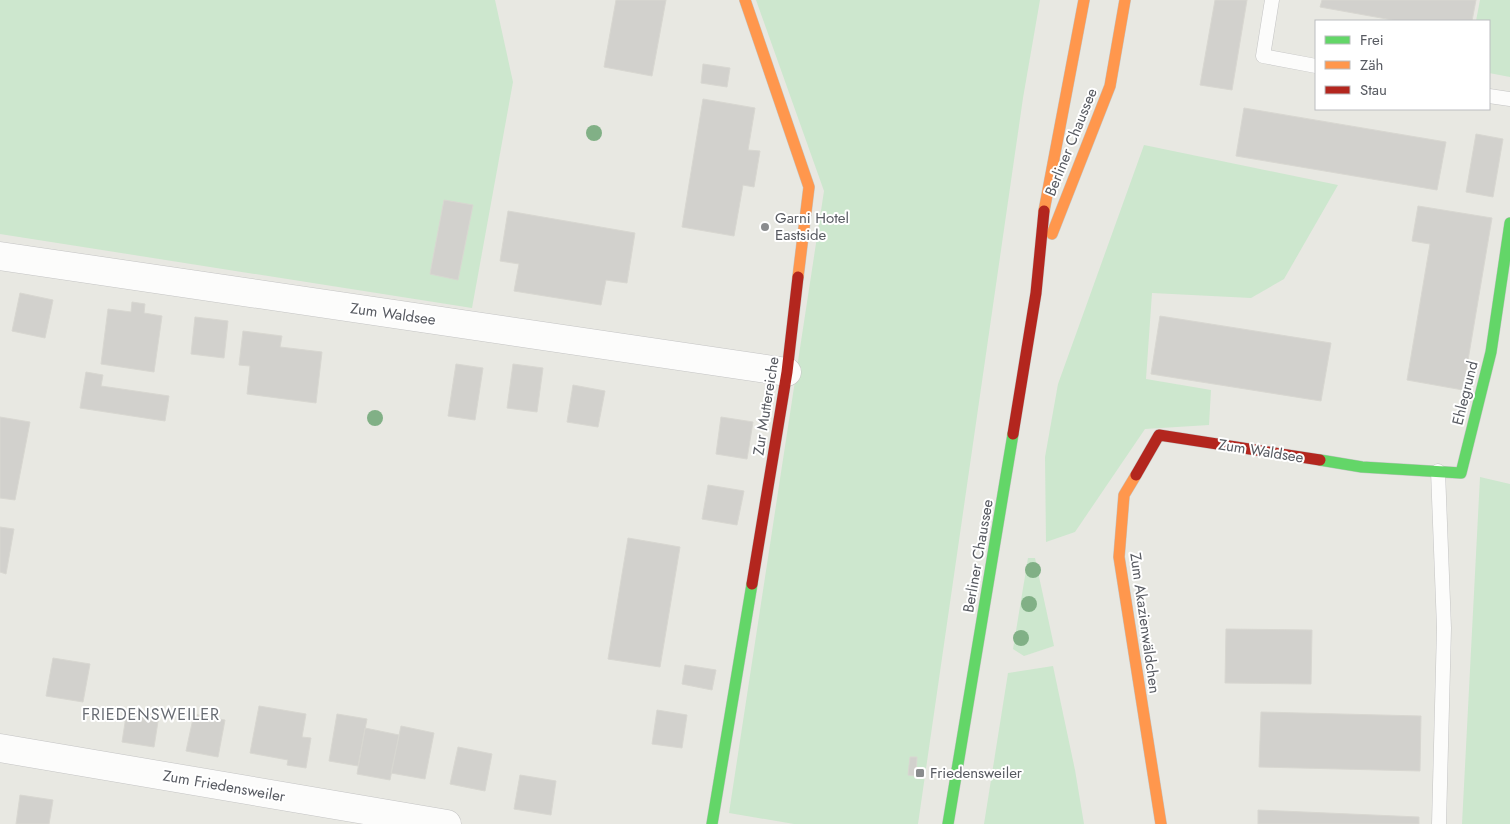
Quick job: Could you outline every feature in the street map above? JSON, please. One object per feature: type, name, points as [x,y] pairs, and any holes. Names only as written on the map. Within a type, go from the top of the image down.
[{"type":"street","name":"Zur Muttereiche","points":[[712,824],[787,372],[809,186],[745,0]]},
{"type":"street","name":"Berliner Chaussee","points":[[948,824],[1036,293],[1043,216],[1051,164],[1084,0]]},
{"type":"street","name":"Berliner Chaussee","points":[[1036,293],[1047,249],[1062,206],[1110,86],[1125,0]]},
{"type":"street","name":"Ehlegrund","points":[[1362,467],[1461,473],[1491,352],[1510,223]]},
{"type":"street","name":"Zum Waldsee","points":[[0,256],[787,372]]},
{"type":"street","name":"Zum Waldsee","points":[[1159,435],[1362,467]]},
{"type":"street","name":"Zum Akazienwäldchen","points":[[1159,435],[1124,495],[1118,557],[1161,824]]},
{"type":"street","name":"Zum Friedensweiler","points":[[0,748],[447,824]]},
{"type":"lane","points":[[1272,0],[1263,56],[1315,66]]},
{"type":"lane","points":[[1490,96],[1510,99]]},
{"type":"lane","points":[[1438,471],[1444,628],[1439,824]]},
{"type":"green space","points":[[0,0],[495,0],[513,82],[472,308],[0,234]]},
{"type":"green space","points":[[756,0],[1040,0],[1023,98],[918,824],[794,824],[729,813],[824,191]]},
{"type":"green space","points":[[1480,0],[1510,0],[1510,77],[1490,73],[1490,20],[1476,20]]},
{"type":"green space","points":[[1144,145],[1338,185],[1284,279],[1251,298],[1152,293],[1146,379],[1211,390],[1209,425],[1145,429],[1075,532],[1046,542],[1045,457],[1058,384]]},
{"type":"green space","points":[[1480,477],[1510,484],[1510,824],[1462,824]]},
{"type":"green space","points":[[1028,558],[1035,558],[1054,646],[1024,656],[1013,649]]},
{"type":"green space","points":[[1053,666],[1075,770],[1084,824],[984,824],[1008,673]]},
{"type":"building","points":[[616,0],[666,0],[652,76],[604,67]]},
{"type":"building","points":[[1215,0],[1247,0],[1232,90],[1200,85]]},
{"type":"building","points":[[1322,0],[1476,0],[1472,20],[1392,20],[1320,7]]},
{"type":"building","points":[[703,64],[730,68],[727,87],[701,83]]},
{"type":"building","points":[[703,99],[755,108],[748,150],[760,151],[754,187],[743,185],[734,236],[682,227]]},
{"type":"building","points":[[1244,108],[1446,142],[1437,190],[1236,156]]},
{"type":"building","points":[[1476,134],[1503,139],[1493,197],[1466,192]]},
{"type":"building","points":[[444,200],[473,205],[458,280],[430,274]]},
{"type":"building","points":[[1418,206],[1492,218],[1463,390],[1407,380],[1430,244],[1412,241]]},
{"type":"building","points":[[508,211],[635,233],[627,283],[606,280],[601,305],[514,291],[519,264],[500,261]]},
{"type":"building","points":[[20,293],[53,300],[45,338],[12,331]]},
{"type":"building","points":[[132,302],[145,304],[144,313],[162,316],[154,372],[101,364],[108,309],[131,312]]},
{"type":"building","points":[[1160,316],[1331,343],[1321,401],[1151,374]]},
{"type":"building","points":[[195,317],[228,321],[224,358],[191,354]]},
{"type":"building","points":[[243,331],[282,336],[280,347],[322,352],[316,403],[247,394],[250,366],[239,365]]},
{"type":"building","points":[[456,364],[483,368],[475,420],[448,416]]},
{"type":"building","points":[[513,364],[543,368],[537,412],[507,408]]},
{"type":"building","points":[[86,372],[103,375],[101,386],[169,396],[165,421],[80,408]]},
{"type":"building","points":[[573,385],[605,391],[598,427],[567,422]]},
{"type":"building","points":[[0,417],[30,422],[15,500],[0,498]]},
{"type":"building","points":[[721,417],[753,422],[747,459],[716,454]]},
{"type":"building","points":[[708,485],[744,491],[737,525],[702,519]]},
{"type":"building","points":[[0,527],[14,529],[6,574],[0,572]]},
{"type":"building","points":[[628,538],[680,547],[660,667],[608,659]]},
{"type":"building","points":[[1226,629],[1312,630],[1311,684],[1225,683]]},
{"type":"building","points":[[53,658],[90,664],[83,702],[46,696]]},
{"type":"building","points":[[685,665],[716,670],[712,690],[682,684]]},
{"type":"building","points":[[259,706],[306,714],[302,737],[311,738],[306,768],[287,765],[288,760],[250,753]]},
{"type":"building","points":[[127,710],[159,715],[154,747],[122,742]]},
{"type":"building","points":[[657,710],[687,715],[682,748],[652,744]]},
{"type":"building","points":[[1261,712],[1421,716],[1420,771],[1259,767]]},
{"type":"building","points":[[194,714],[225,720],[218,757],[186,751]]},
{"type":"building","points":[[337,714],[367,719],[358,766],[329,761]]},
{"type":"building","points":[[401,726],[434,733],[425,779],[391,773]]},
{"type":"building","points":[[365,728],[399,735],[390,780],[357,774]]},
{"type":"building","points":[[458,747],[492,754],[485,791],[450,784]]},
{"type":"building","points":[[910,757],[917,757],[916,776],[908,775]]},
{"type":"building","points":[[520,775],[556,781],[551,815],[514,809]]},
{"type":"building","points":[[20,795],[53,800],[49,824],[16,824]]},
{"type":"building","points":[[1258,810],[1419,817],[1419,824],[1258,824]]},
{"type":"traffic: fast","points":[[1320,460],[1362,467],[1461,473],[1491,352],[1510,223]]},
{"type":"traffic: fast","points":[[948,824],[1013,434]]},
{"type":"traffic: fast","points":[[712,824],[752,584]]},
{"type":"traffic: slow","points":[[745,0],[809,187],[798,277]]},
{"type":"traffic: slow","points":[[1044,211],[1084,0]]},
{"type":"traffic: slow","points":[[1052,234],[1110,86],[1125,0]]},
{"type":"traffic: slow","points":[[1136,475],[1124,495],[1119,557],[1161,824]]},
{"type":"traffic: jam","points":[[1013,434],[1036,293],[1044,211]]},
{"type":"traffic: jam","points":[[752,584],[787,372],[798,277]]},
{"type":"traffic: jam","points":[[1136,475],[1159,435],[1320,460]]},
{"type":"place","name":"Garni Hotel Eastside","points":[[765,227]]},
{"type":"place","name":"Friedensweiler","points":[[920,773]]},
{"type":"district","name":"FRIEDENSWEILER","points":[[151,714]]}]
